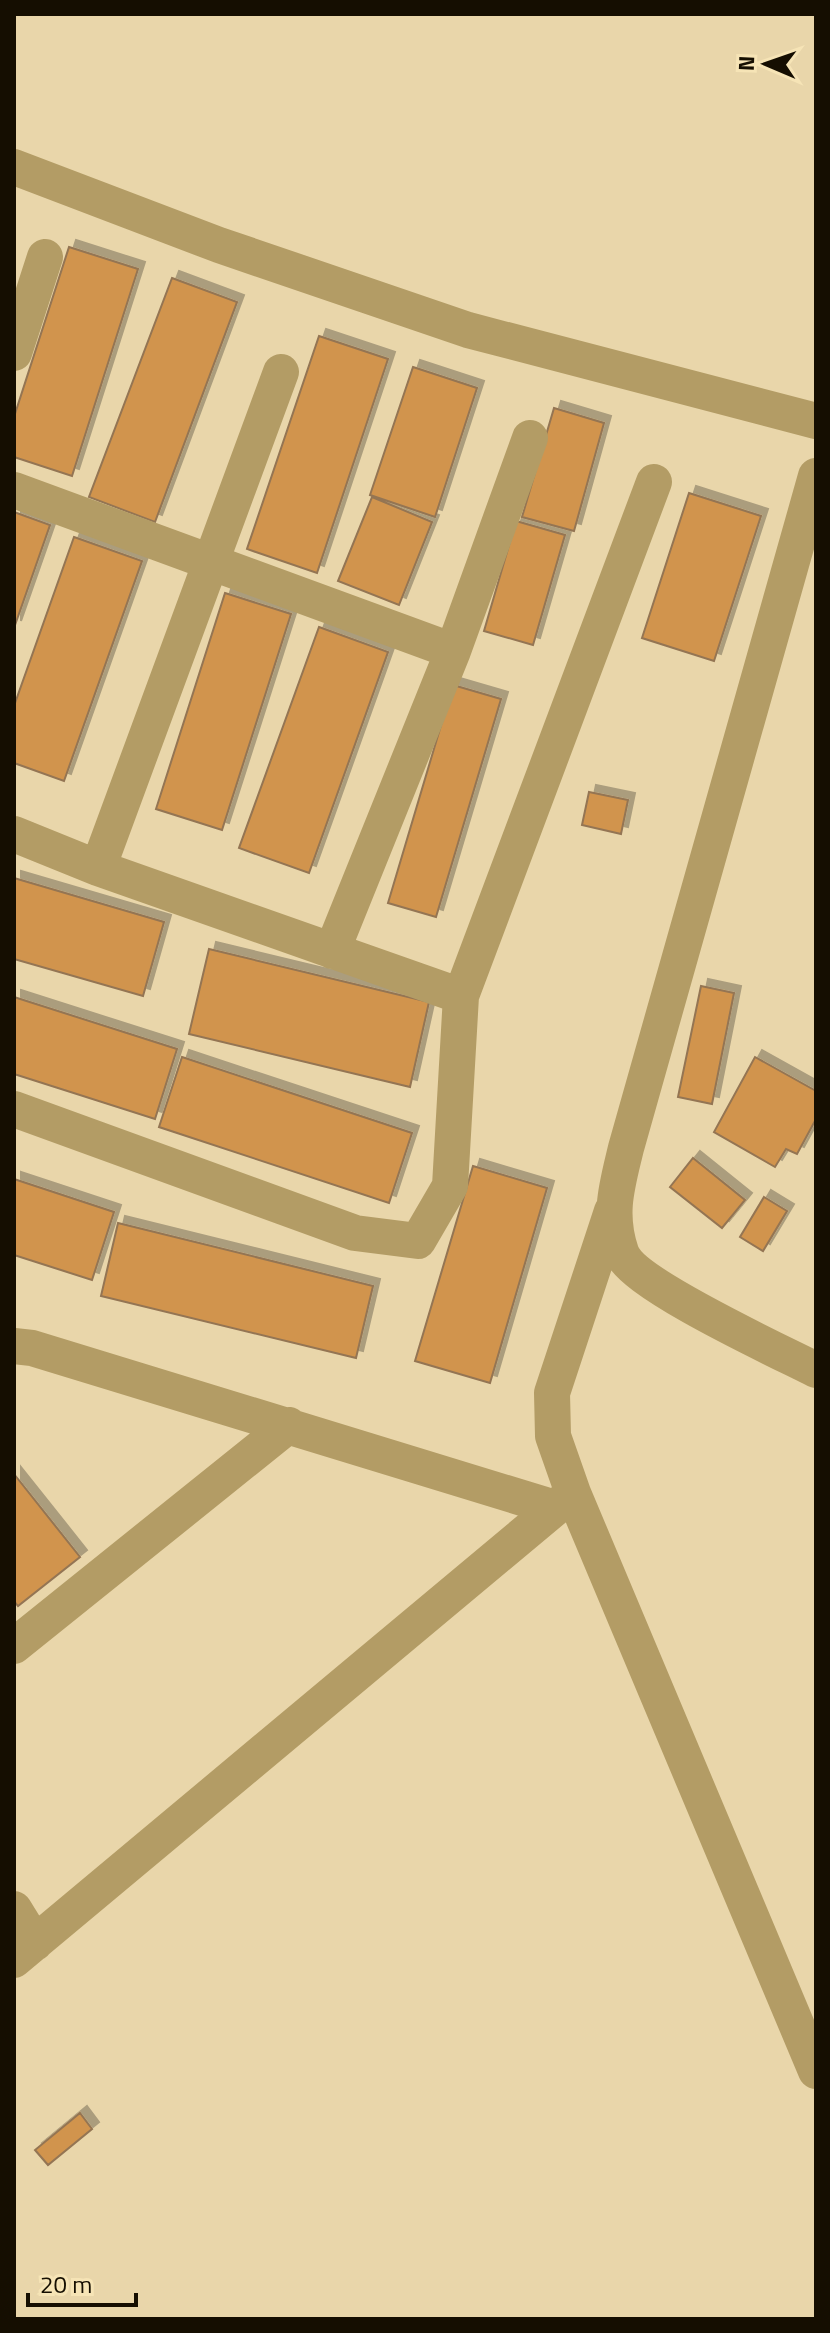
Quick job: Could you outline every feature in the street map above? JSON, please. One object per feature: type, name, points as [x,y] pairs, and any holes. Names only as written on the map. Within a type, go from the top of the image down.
[{"type":"street","points":[[14,167],[219,245],[468,330],[816,421]]},
{"type":"street","points":[[14,353],[45,257]]},
{"type":"street","points":[[98,868],[281,372]]},
{"type":"street","points":[[332,951],[453,651],[530,438]]},
{"type":"street","points":[[816,476],[626,1148],[612,1209],[552,1393],[553,1436],[564,1500],[816,2071]]},
{"type":"street","points":[[14,1109],[355,1233],[418,1241],[450,1186],[461,996],[654,482]]},
{"type":"street","points":[[14,490],[453,651]]},
{"type":"street","points":[[14,834],[98,868],[461,996]]},
{"type":"street","points":[[612,1209],[622,1256],[669,1294],[816,1370]]},
{"type":"street","points":[[14,1346],[32,1348],[289,1425],[564,1500]]},
{"type":"street","points":[[14,1646],[289,1425]]},
{"type":"street","points":[[14,1909],[24,1951],[564,1500]]},
{"type":"building","points":[[69,247],[138,269],[72,476],[14,457],[14,417]]},
{"type":"building","points":[[172,278],[237,302],[155,522],[89,497]]},
{"type":"building","points":[[319,336],[388,359],[317,573],[247,549]]},
{"type":"building","points":[[413,367],[477,388],[435,517],[370,495]]},
{"type":"building","points":[[554,408],[604,423],[574,531],[522,517]]},
{"type":"building","points":[[689,493],[761,516],[714,661],[642,638]]},
{"type":"building","points":[[372,497],[432,522],[399,605],[338,581]]},
{"type":"building","points":[[14,512],[50,525],[14,628]]},
{"type":"building","points":[[516,521],[565,535],[533,645],[484,631]]},
{"type":"building","points":[[74,537],[142,561],[64,781],[14,763],[14,706]]},
{"type":"building","points":[[225,593],[291,614],[222,830],[156,809]]},
{"type":"building","points":[[319,627],[388,652],[309,873],[239,848]]},
{"type":"building","points":[[453,685],[501,699],[436,917],[388,903]]},
{"type":"building","points":[[589,792],[628,800],[621,834],[582,825]]},
{"type":"building","points":[[14,878],[164,922],[143,996],[14,959]]},
{"type":"building","points":[[209,949],[429,1002],[410,1087],[189,1034]]},
{"type":"building","points":[[701,986],[734,993],[712,1104],[678,1097]]},
{"type":"building","points":[[14,997],[177,1049],[155,1119],[14,1074]]},
{"type":"building","points":[[182,1057],[412,1133],[389,1203],[159,1127]]},
{"type":"building","points":[[755,1057],[816,1091],[816,1119],[797,1154],[786,1149],[775,1167],[714,1132]]},
{"type":"building","points":[[693,1158],[745,1200],[722,1228],[670,1187]]},
{"type":"building","points":[[473,1166],[547,1188],[490,1383],[415,1361]]},
{"type":"building","points":[[14,1179],[114,1212],[92,1280],[14,1255]]},
{"type":"building","points":[[764,1197],[787,1211],[763,1251],[740,1237]]},
{"type":"building","points":[[118,1223],[373,1286],[356,1358],[101,1296]]},
{"type":"building","points":[[14,1474],[80,1557],[18,1606],[14,1601]]},
{"type":"building","points":[[80,2113],[92,2129],[48,2165],[35,2150]]}]
